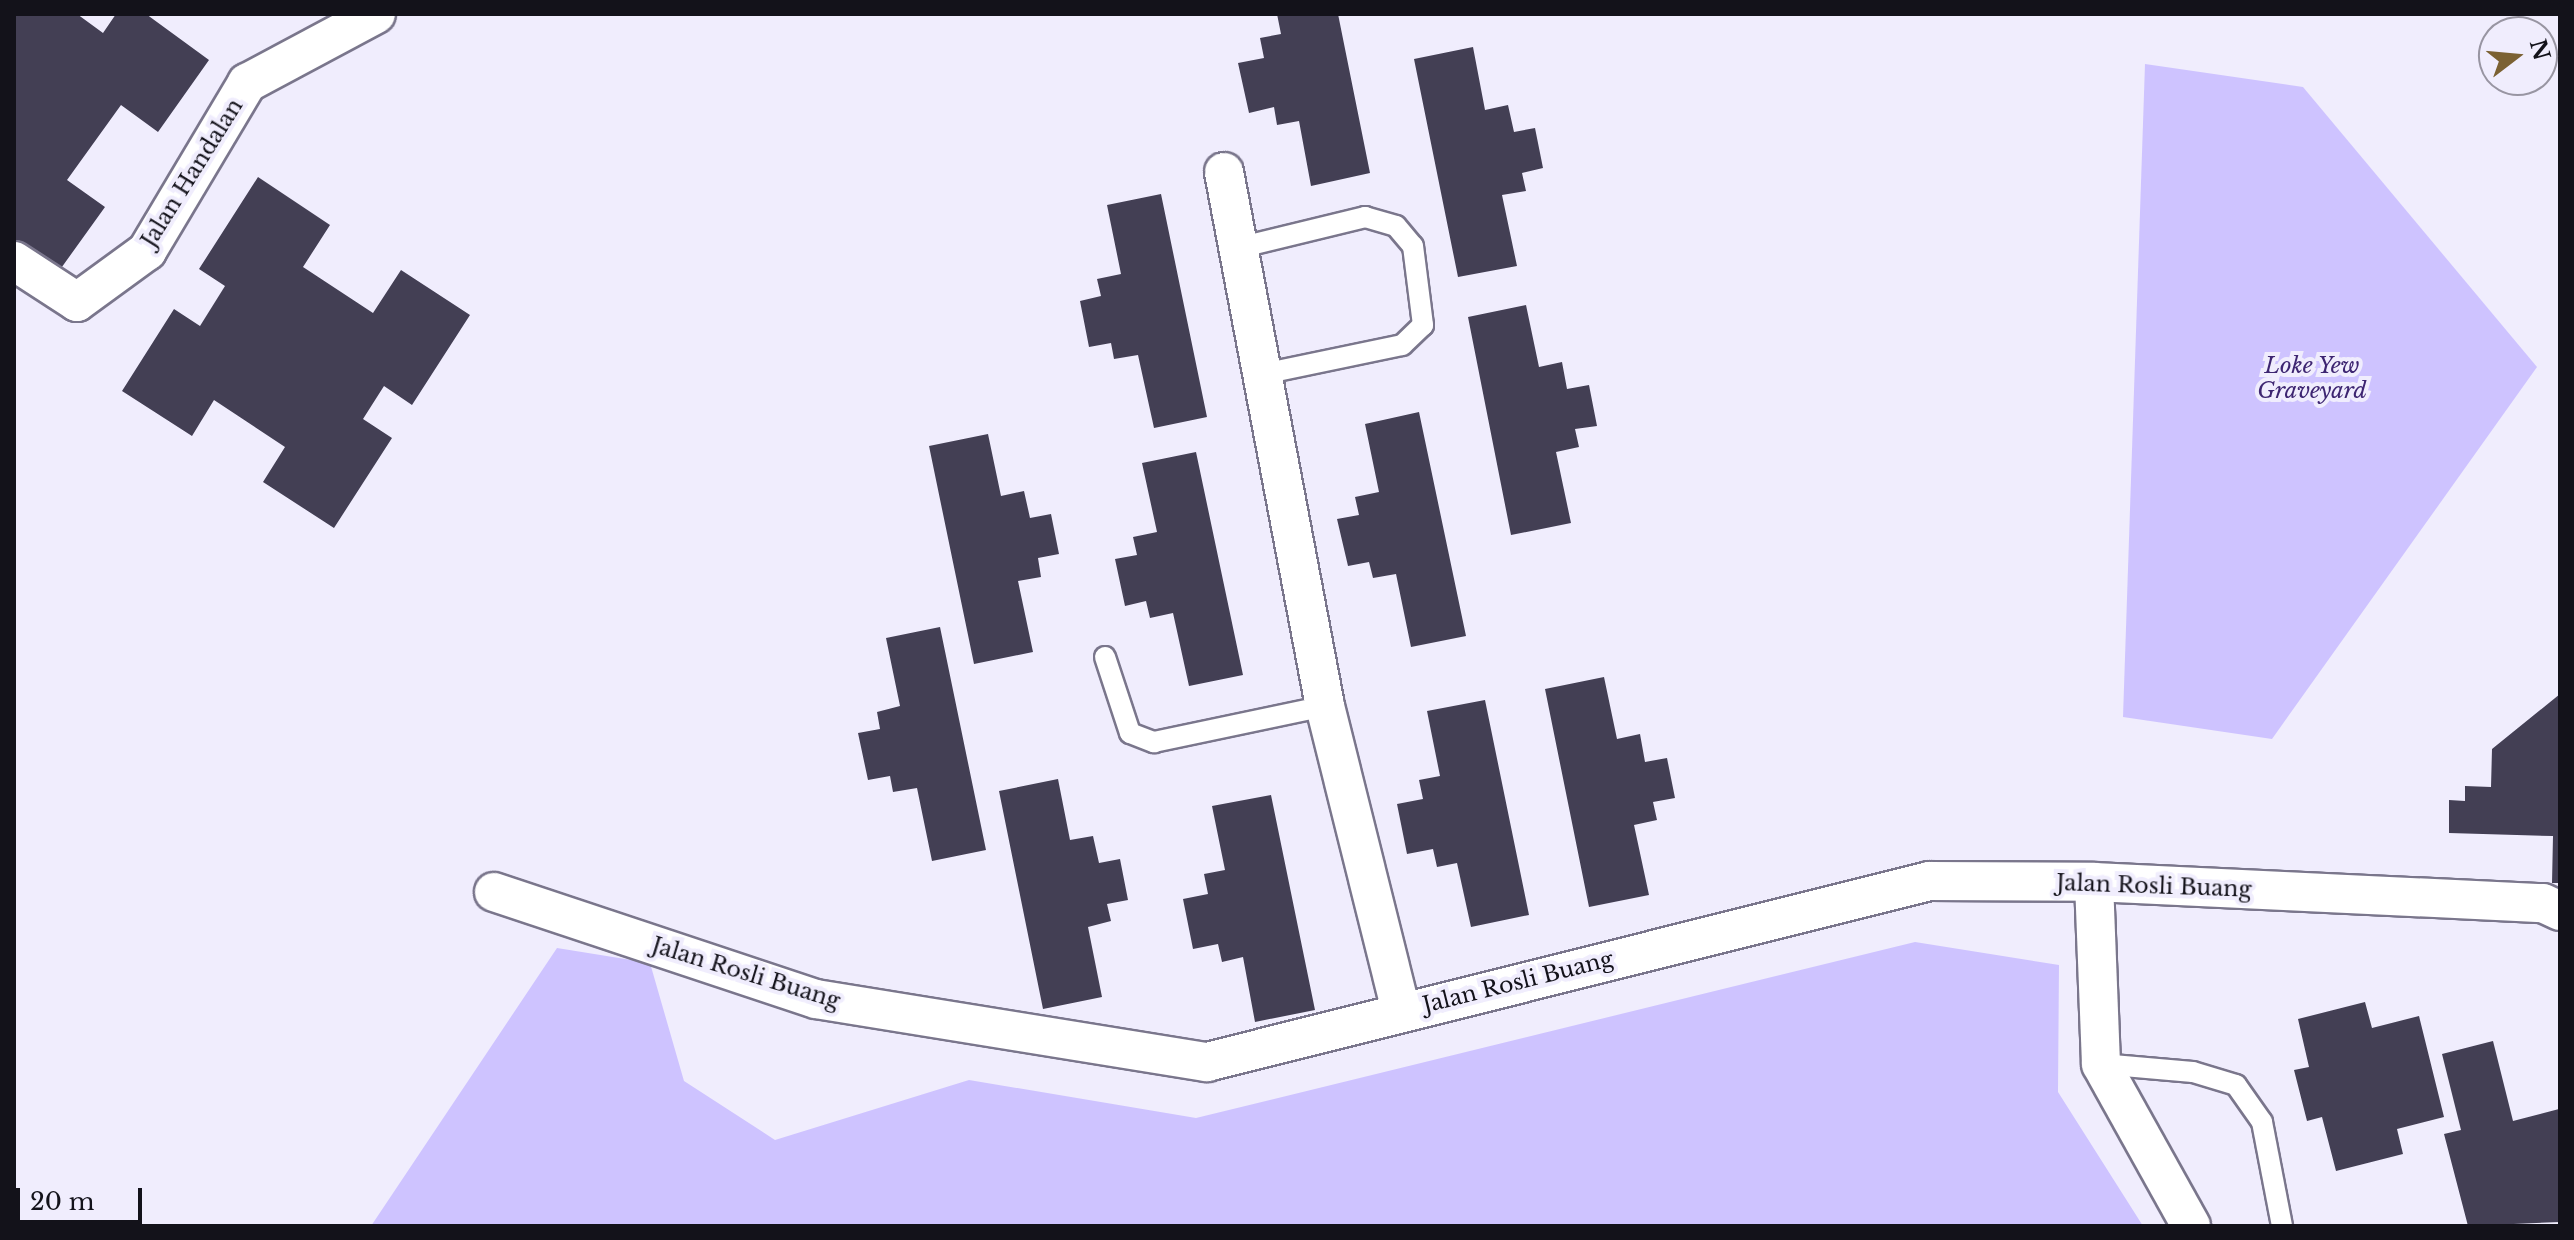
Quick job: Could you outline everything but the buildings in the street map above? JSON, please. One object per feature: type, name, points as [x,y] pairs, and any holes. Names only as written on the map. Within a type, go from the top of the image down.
[{"type":"street","name":"Jalan Handalan","points":[[14,261],[77,302],[147,251],[247,83],[376,14]]},
{"type":"street","points":[[1224,172],[1242,247],[1325,706],[1401,1011]]},
{"type":"street","name":"Jalan Rosli Buang","points":[[494,892],[816,999],[1207,1062],[1929,881],[2094,882],[2543,903],[2560,911]]},
{"type":"street","points":[[2094,882],[2101,1064],[2191,1226]]},
{"type":"lane","points":[[1242,247],[1365,217],[1396,226],[1413,246],[1423,325],[1402,345],[1263,374]]},
{"type":"lane","points":[[1105,657],[1130,733],[1154,742],[1325,706]]},
{"type":"lane","points":[[2101,1064],[2193,1072],[2236,1085],[2262,1122],[2282,1226]]},
{"type":"green space","name":"Loke Yew Graveyard","points":[[2145,64],[2303,87],[2537,367],[2272,739],[2123,717]]},
{"type":"green space","points":[[1915,942],[2059,965],[2058,1092],[2143,1226],[371,1226],[557,948],[650,963],[684,1081],[775,1140],[969,1080],[1196,1118]]}]
